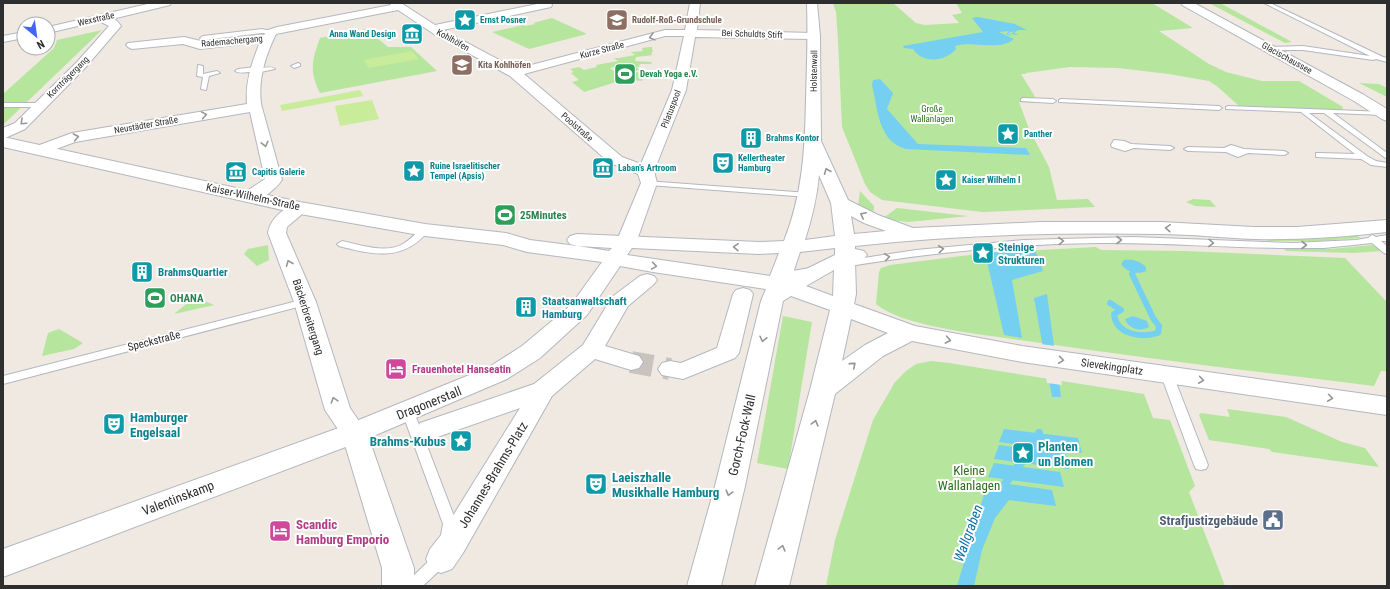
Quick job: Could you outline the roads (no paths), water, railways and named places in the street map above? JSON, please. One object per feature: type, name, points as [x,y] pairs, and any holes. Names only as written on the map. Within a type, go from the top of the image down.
[{"type":"main road","name":"Holstenwall","points":[[795,267],[811,173],[813,140],[814,36],[812,3]]},
{"type":"main road","name":"Glacischaussee","points":[[1186,3],[1359,98],[1385,114]]},
{"type":"main road","name":"Holstenwall","points":[[813,140],[840,203],[843,247]]},
{"type":"main road","name":"Kaiser-Wilhelm-Straße","points":[[3,142],[300,208],[424,230],[506,240],[527,246],[580,252],[620,251]]},
{"type":"main road","points":[[840,203],[871,220],[914,234]]},
{"type":"main road","points":[[620,251],[745,286],[843,247],[914,234],[945,232],[1011,236],[1076,234],[1161,228],[1254,233],[1374,232]]},
{"type":"main road","points":[[795,267],[843,247],[945,232]]},
{"type":"main road","points":[[772,586],[823,390],[838,306],[843,247]]},
{"type":"main road","points":[[620,251],[759,248],[795,267],[838,306]]},
{"type":"main road","name":"Dragonerstall","points":[[354,433],[481,382],[513,365],[531,352],[579,310],[620,251]]},
{"type":"main road","points":[[795,267],[838,306]]},
{"type":"main road","name":"Gorch-Fock-Wall","points":[[704,586],[730,486],[795,267]]},
{"type":"main road","name":"Sievekingplatz","points":[[838,306],[910,333],[1022,354],[1387,406]]},
{"type":"main road","points":[[823,390],[878,347],[892,339],[910,333]]},
{"type":"main road","name":"Valentinskamp","points":[[3,563],[354,433]]},
{"type":"street","name":"Wexstraße","points":[[56,28],[166,3]]},
{"type":"street","name":"Pilatuspool","points":[[647,177],[679,90],[691,32],[695,3]]},
{"type":"street","name":"Kohlhöfen","points":[[397,5],[434,29],[515,73]]},
{"type":"street","name":"Rademachergang","points":[[132,45],[184,40],[200,45],[270,35],[299,25],[397,5]]},
{"type":"street","points":[[434,29],[547,5]]},
{"type":"street","name":"Kornträgergang","points":[[3,134],[20,126],[97,49],[115,26],[113,23],[100,18]]},
{"type":"street","name":"Bei Schuldts Stift","points":[[691,32],[814,36]]},
{"type":"street","name":"Kurze Straße","points":[[515,73],[665,33],[691,32]]},
{"type":"street","points":[[250,197],[267,187],[274,180],[257,112],[253,107],[256,70],[270,35]]},
{"type":"street","points":[[3,39],[16,37]]},
{"type":"street","name":"Poolstraße","points":[[515,73],[616,160],[647,177]]},
{"type":"street","name":"Neustädter Straße","points":[[40,150],[72,138],[253,107]]},
{"type":"street","points":[[620,251],[647,177]]},
{"type":"street","name":"Bäckerbreitergang","points":[[300,208],[284,220],[277,229],[305,302],[338,410],[354,433]]},
{"type":"street","name":"Johannes-Brahms-Platz","points":[[441,559],[452,544],[543,390],[591,350],[620,302],[648,280]]},
{"type":"street","points":[[670,370],[683,371],[727,353],[745,286]]},
{"type":"street","points":[[591,350],[631,362]]},
{"type":"street","name":"Johannes-Brahms-Platz","points":[[430,430],[543,390]]},
{"type":"street","points":[[354,433],[398,568],[398,586]]},
{"type":"lane","points":[[1266,3],[1384,60]]},
{"type":"lane","points":[[203,38],[262,31],[270,35]]},
{"type":"lane","points":[[1269,49],[1303,48],[1384,60]]},
{"type":"lane","points":[[200,66],[200,76],[217,74]]},
{"type":"lane","points":[[238,71],[272,69]]},
{"type":"lane","points":[[204,89],[206,75]]},
{"type":"lane","points":[[1023,100],[1053,101]]},
{"type":"lane","points":[[1061,101],[1219,108]]},
{"type":"lane","points":[[3,105],[40,105]]},
{"type":"lane","points":[[1228,108],[1385,114]]},
{"type":"lane","points":[[1303,111],[1362,157],[1374,163],[1387,165]]},
{"type":"lane","points":[[1327,112],[1387,157]]},
{"type":"lane","points":[[1130,146],[1170,148]]},
{"type":"lane","points":[[1188,148],[1228,150],[1240,154],[1245,153],[1244,151],[1284,153]]},
{"type":"lane","points":[[1319,155],[1362,157]]},
{"type":"lane","points":[[647,177],[808,195]]},
{"type":"lane","points":[[342,244],[395,251],[410,244],[424,230]]},
{"type":"lane","points":[[1374,232],[1387,238]]},
{"type":"lane","points":[[1374,232],[1387,251]]},
{"type":"lane","points":[[843,247],[943,249],[1011,236]]},
{"type":"lane","name":"Speckstraße","points":[[3,380],[305,302]]},
{"type":"lane","points":[[1167,375],[1201,465]]},
{"type":"lane","points":[[408,412],[450,524],[450,531],[441,559],[412,586]]},
{"type":"water","points":[[978,17],[1015,24],[1027,30],[1018,30],[1014,33],[1019,35],[1011,34],[1014,31],[1008,33],[1012,36],[1006,34],[1009,31],[999,32],[1014,39],[1001,45],[970,44],[955,46],[956,49],[946,57],[934,60],[922,57],[913,49],[904,48],[903,46],[983,32],[972,18]]},
{"type":"water","points":[[880,79],[893,93],[887,109],[918,144],[1026,148],[1030,155],[906,149],[897,145],[885,132],[878,114],[872,85],[873,80]]},
{"type":"water","points":[[1035,250],[1043,271],[1012,280],[1022,338],[1004,335],[985,253]]},
{"type":"water","points":[[1124,260],[1139,262],[1146,267],[1146,271],[1139,273],[1129,271],[1121,264]]},
{"type":"water","points":[[1047,294],[1061,397],[1052,397],[1034,298]]},
{"type":"water","points":[[1133,316],[1147,321],[1149,327],[1146,329],[1135,329],[1129,325],[1125,319]]},
{"type":"water","points":[[1004,429],[1078,438],[1082,453],[999,442]]},
{"type":"water","points":[[999,445],[1066,454],[1069,469],[994,459]]},
{"type":"water","points":[[994,463],[1060,472],[1064,487],[988,477]]},
{"type":"water","points":[[988,481],[1052,490],[1056,506],[1009,500],[995,518],[982,550],[974,586],[957,586]]},
{"type":"waterway","points":[[1110,303],[1121,310],[1114,314],[1119,327],[1125,331],[1138,335],[1158,333],[1159,326],[1153,318],[1132,274],[1133,272]]},
{"type":"waterway","name":"Wallgraben","points":[[1002,488],[1018,466],[1038,445],[1039,433]]},
{"type":"tunnel","points":[[631,362],[670,369]]},
{"type":"place","name":"Ernst Posner","points":[[465,20]]},
{"type":"place","name":"Rudolf-Roß-Grundschule","points":[[617,20]]},
{"type":"place","name":"Anna Wand Design","points":[[412,34]]},
{"type":"place","name":"Kita Kohlhöfen","points":[[462,65]]},
{"type":"place","name":"Devah Yoga e.V.","points":[[625,74]]},
{"type":"place","name":"Panther","points":[[1008,134]]},
{"type":"place","name":"Brahms Kontor","points":[[751,138]]},
{"type":"place","name":"Kellertheater Hamburg","points":[[723,163]]},
{"type":"place","name":"Laban's Artroom","points":[[603,168]]},
{"type":"place","name":"Ruine Israelitischer Tempel (Apsis)","points":[[414,171]]},
{"type":"place","name":"Capitis Galerie","points":[[236,172]]},
{"type":"place","name":"Kaiser Wilhelm I","points":[[946,180]]},
{"type":"place","name":"25Minutes","points":[[505,215]]},
{"type":"place","name":"Steinige Strukturen","points":[[983,253]]},
{"type":"place","name":"BrahmsQuartier","points":[[142,272]]},
{"type":"place","name":"OHANA","points":[[155,298]]},
{"type":"place","name":"Staatsanwaltschaft Hamburg","points":[[526,307]]},
{"type":"place","name":"Frauenhotel Hanseatin","points":[[396,369]]},
{"type":"place","name":"Hamburger Engelsaal","points":[[114,424]]},
{"type":"place","name":"Brahms-Kubus","points":[[461,441]]},
{"type":"place","name":"Planten un Blomen","points":[[1023,453]]},
{"type":"place","name":"Laeiszhalle Musikhalle Hamburg","points":[[596,484]]},
{"type":"place","name":"Strafjustizgebäude","points":[[1273,520]]},
{"type":"place","name":"Scandic Hamburg Emporio","points":[[280,531]]},
{"type":"park label","name":"Große Wallanlagen","points":[[932,114]]},
{"type":"park label","name":"Kleine Wallanlagen","points":[[969,478]]}]
